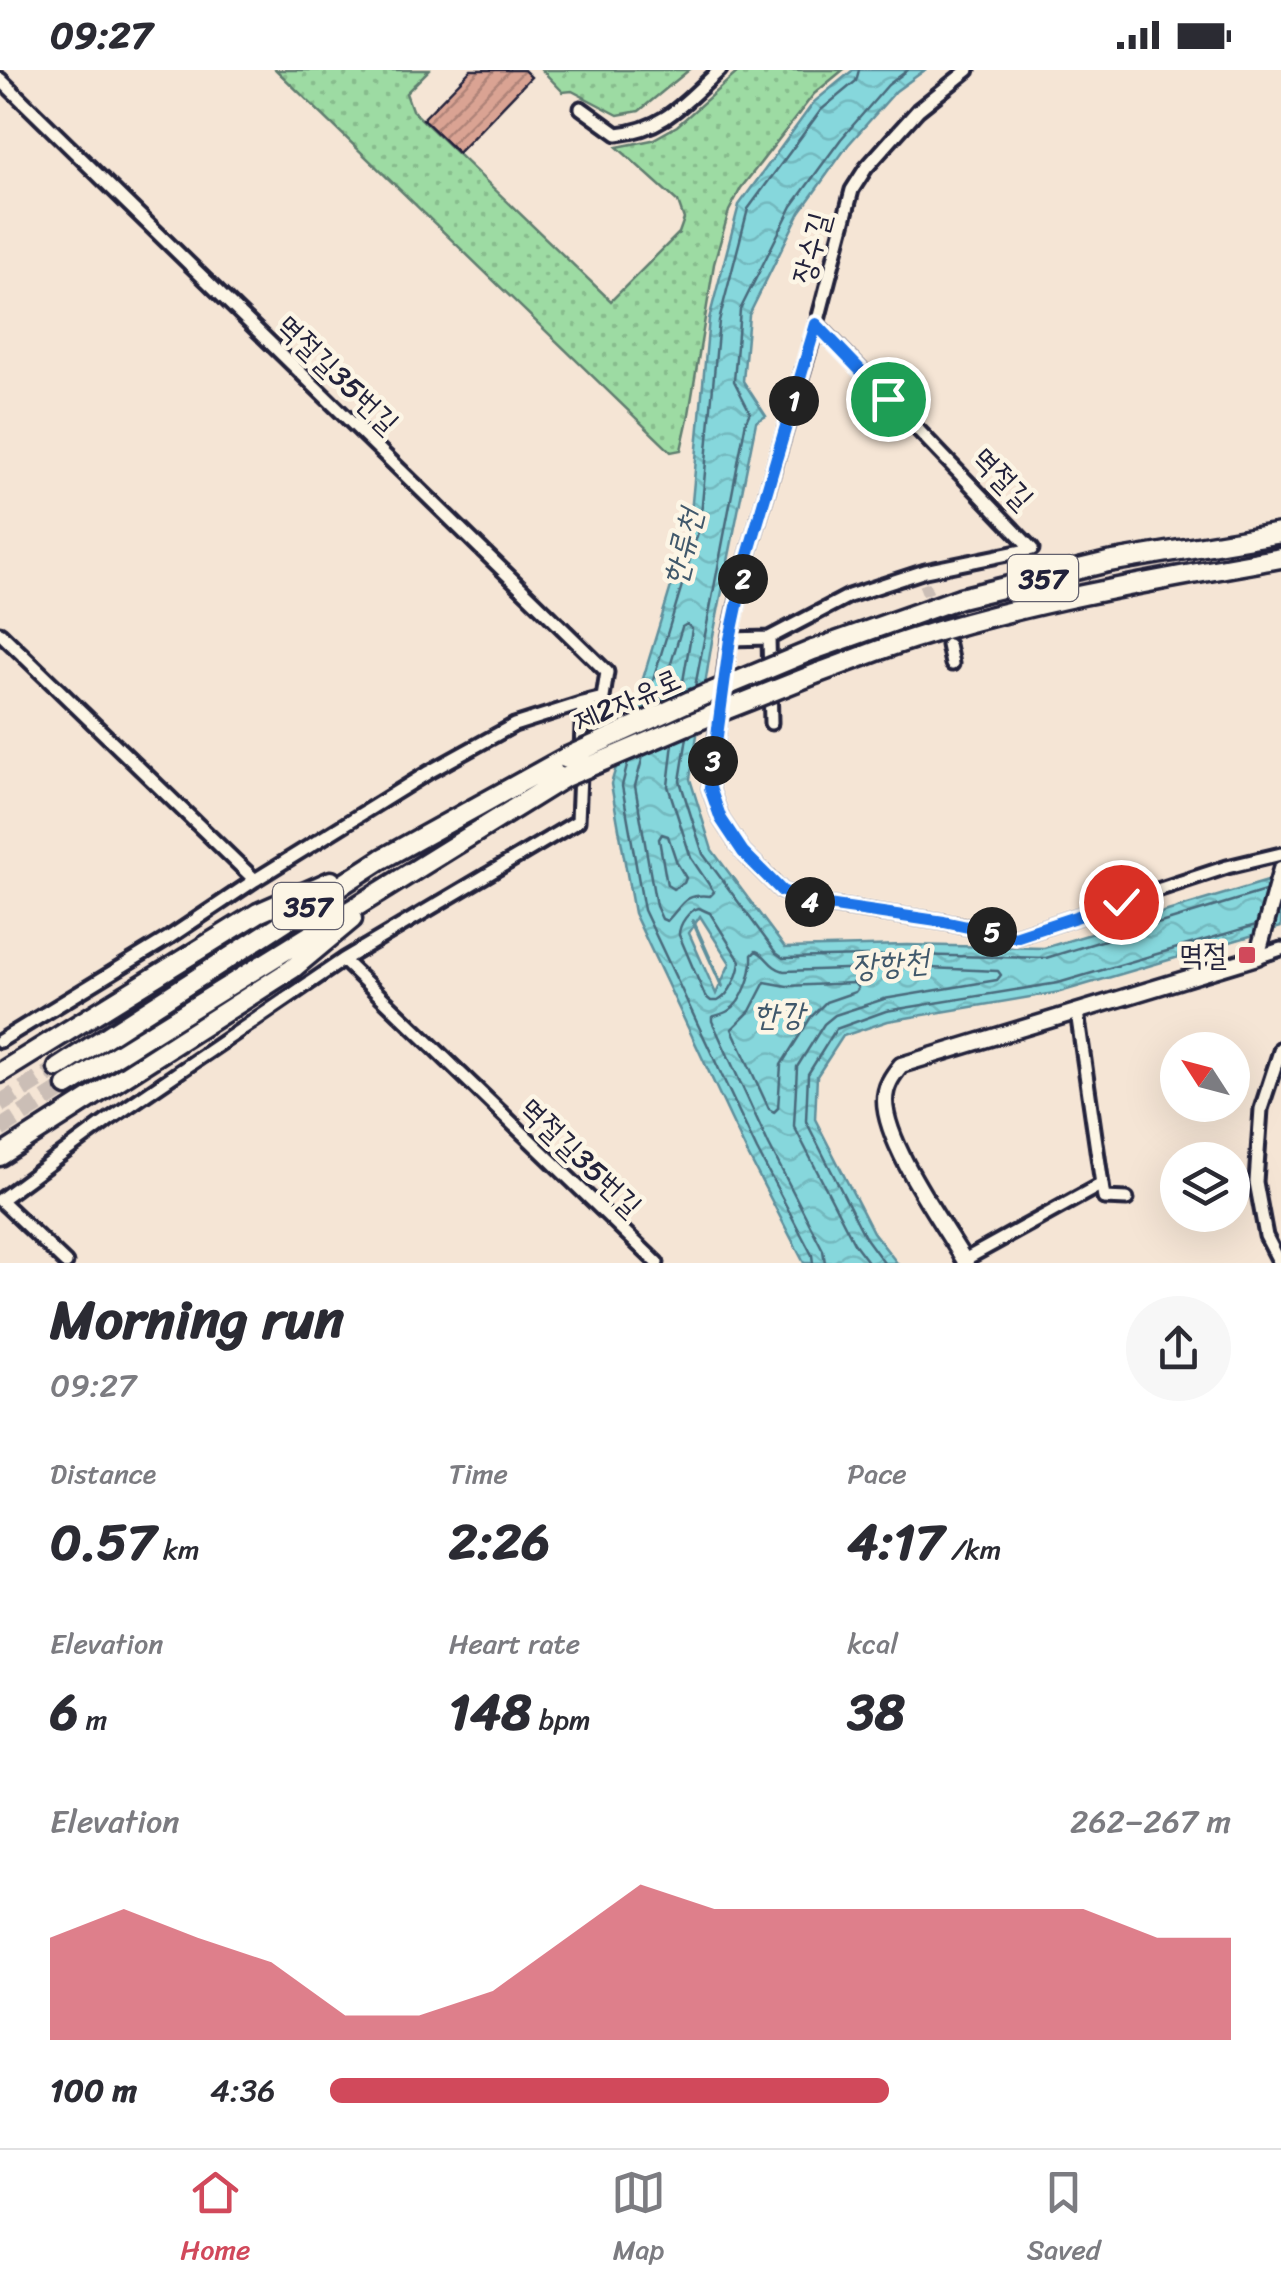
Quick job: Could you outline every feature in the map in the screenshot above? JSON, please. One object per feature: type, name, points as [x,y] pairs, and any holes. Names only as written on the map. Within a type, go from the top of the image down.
[{"type":"highway","name":"제2자유로","points":[[58,1068],[382,859],[690,701],[813,650],[960,598],[1108,562],[1281,533]]},
{"type":"highway","name":"357","points":[[565,768],[912,639],[1137,584],[1281,558]]},
{"type":"highway","points":[[68,1086],[401,878],[565,768]]},
{"type":"highway","points":[[0,1073],[258,912],[382,859]]},
{"type":"highway","points":[[0,1156],[292,969],[401,878]]},
{"type":"street","name":"멱절길35번길","points":[[2,70],[0,79],[606,672],[603,698],[583,703]]},
{"type":"street","points":[[581,108],[618,134],[640,132],[664,120],[720,70]]},
{"type":"street","name":"장수길","points":[[968,70],[918,110],[866,168],[852,190],[748,555],[730,639],[710,788],[721,819],[743,852],[782,891],[814,903],[1015,937],[1228,867],[1281,854]]},
{"type":"street","name":"멱절길","points":[[769,638],[849,596],[1032,548],[816,324]]},
{"type":"street","points":[[0,633],[255,880]]},
{"type":"street","points":[[730,639],[769,638],[771,724]]},
{"type":"street","points":[[948,645],[952,664]]},
{"type":"street","points":[[0,1041],[170,938],[429,772],[514,725],[583,703],[578,821],[343,960],[107,1121],[0,1200],[66,1263]]},
{"type":"street","points":[[1257,957],[1281,869]]},
{"type":"street","points":[[1102,1184],[965,1261],[898,1148],[885,1102],[891,1078],[901,1065],[1281,949]]},
{"type":"street","name":"멱절길35번길","points":[[343,960],[656,1263]]},
{"type":"street","points":[[1077,1012],[1104,1198],[1127,1198]]},
{"type":"street","points":[[1280,1263],[1266,1236],[1256,1182],[1261,1109],[1281,1048]]},
{"type":"green space","points":[[276,70],[429,70],[406,93],[412,110],[611,301],[679,233],[684,219],[678,202],[617,147],[652,140],[677,126],[740,70],[843,70],[814,94],[741,188],[729,211],[714,264],[681,450],[671,452]]},
{"type":"green space","points":[[542,70],[689,70],[639,111],[618,115],[572,91],[563,92]]},
{"type":"water","points":[[853,70],[925,70],[896,91],[848,145],[800,212],[749,315],[743,381],[766,416],[756,422],[712,641],[690,779],[712,850],[785,948],[1044,948],[1281,877],[1281,927],[1060,992],[888,1021],[843,1036],[817,1076],[815,1119],[873,1232],[897,1263],[804,1263],[748,1155],[634,913],[611,784],[690,524],[709,319],[739,205],[814,102]],"holes":[[[700,916],[730,963],[716,994],[689,933]]]},
{"type":"building","points":[[471,70],[524,70],[531,77],[458,153],[423,119]]},
{"type":"waterway","name":"한류천","points":[[693,921],[722,986]]},
{"type":"tunnel","points":[[924,584],[948,645]]},
{"type":"tunnel","points":[[0,1104],[58,1068]]},
{"type":"tunnel","points":[[0,1129],[67,1086]]},
{"type":"place","name":"멱절","points":[[1247,955]]},
{"type":"route","points":[[888,399],[816,324],[748,555],[730,639],[710,788],[721,819],[743,852],[782,891],[814,903],[1015,937],[1121,902]]},
{"type":"water label","name":"장항천","points":[[890,963]]},
{"type":"water label","name":"한강","points":[[779,1014]]}]
